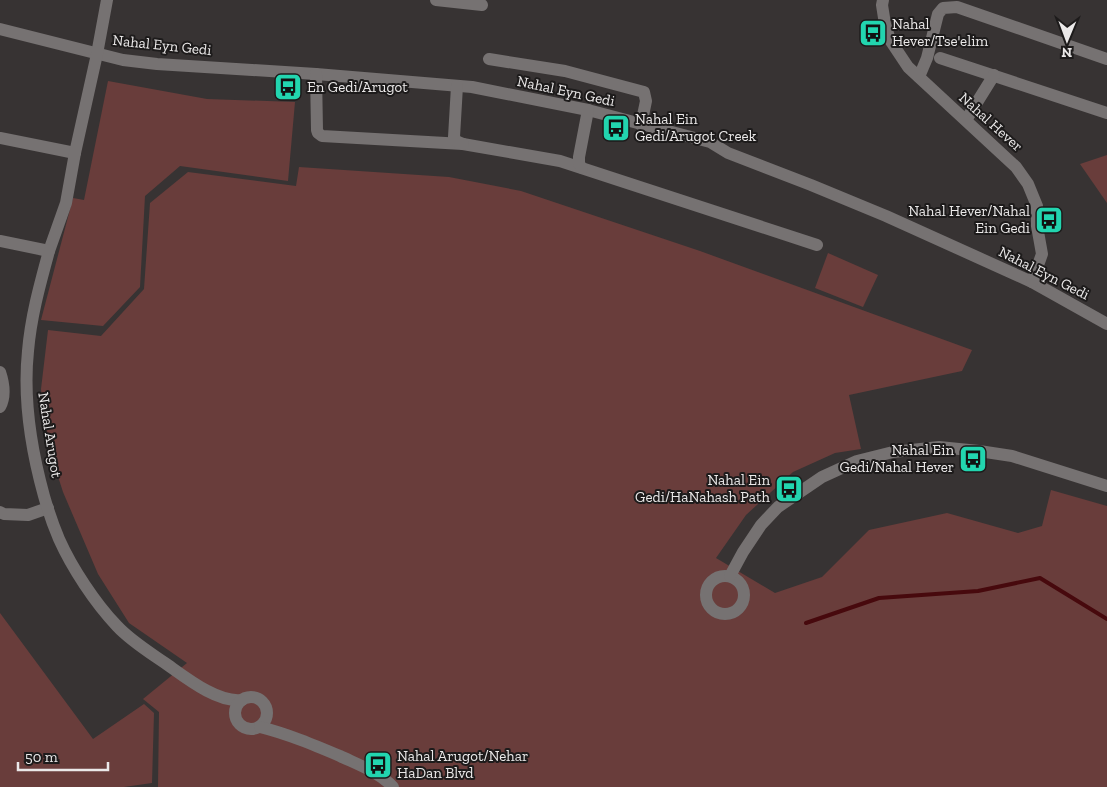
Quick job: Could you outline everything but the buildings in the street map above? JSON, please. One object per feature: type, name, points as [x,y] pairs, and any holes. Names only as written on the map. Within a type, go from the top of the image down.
[{"type":"street","name":"Nahal Arugot","points":[[107,0],[66,203],[49,251],[34,309],[28,352],[26,392],[30,432],[37,470],[59,538],[72,563],[94,597],[118,627],[148,651],[213,694],[233,701],[242,700]]},
{"type":"street","points":[[436,0],[482,5]]},
{"type":"street","name":"Nahal Hever","points":[[883,0],[885,24],[890,40],[908,67],[1016,167],[1028,184],[1037,206],[1037,226],[1042,254],[1032,282]]},
{"type":"street","points":[[919,77],[927,58],[938,14],[943,8],[957,7],[1107,60]]},
{"type":"street","name":"Nahal Eyn Gedi","points":[[0,29],[123,60],[472,87],[588,110],[710,142],[728,153],[886,216],[1032,282],[1107,324]]},
{"type":"street","points":[[940,58],[1107,113]]},
{"type":"street","points":[[489,59],[565,71],[644,92],[646,101],[641,125]]},
{"type":"street","points":[[316,74],[317,130],[322,136],[463,144],[560,161],[817,245]]},
{"type":"street","points":[[966,120],[994,75]]},
{"type":"street","points":[[457,86],[454,137],[456,141],[463,144]]},
{"type":"street","points":[[582,168],[579,164],[579,157],[588,110]]},
{"type":"street","points":[[0,138],[75,153]]},
{"type":"street","points":[[0,241],[49,251]]},
{"type":"street","points":[[0,372],[4,394],[0,407]]},
{"type":"street","points":[[730,576],[761,525],[778,507],[822,477],[857,460],[893,452],[939,447],[979,451],[1012,456],[1107,486]]},
{"type":"street","points":[[0,512],[28,516],[48,508]]},
{"type":"street","name":"Nahal Arugot","points":[[213,694],[235,713]]},
{"type":"street","points":[[249,697],[263,702],[267,711],[265,721],[260,726],[251,730],[243,728],[236,721],[235,713],[237,706],[242,700],[249,697]]},
{"type":"street","points":[[267,711],[280,724],[307,742]]},
{"type":"street","points":[[260,726],[307,742],[372,771],[393,787]]},
{"type":"street","points":[[372,771],[384,787]]},
{"type":"shaded area","points":[[108,81],[207,99],[295,102],[288,181],[180,166],[145,196],[140,287],[103,326],[41,320],[73,198],[84,200]]},
{"type":"shaded area","points":[[1107,155],[1107,203],[1080,164]]},
{"type":"shaded area","points":[[299,167],[449,177],[521,191],[700,251],[972,350],[962,371],[849,395],[861,449],[835,453],[793,472],[746,515],[716,558],[775,593],[822,577],[869,530],[947,513],[1018,533],[1042,526],[1051,490],[1107,506],[1107,787],[158,787],[159,712],[143,699],[187,663],[129,623],[98,574],[63,492],[46,439],[41,389],[48,330],[101,336],[144,289],[150,203],[188,172],[296,186]]},
{"type":"shaded area","points":[[828,253],[878,275],[863,307],[815,288]]},
{"type":"shaded area","points":[[0,613],[93,739],[144,704],[154,713],[152,783],[124,787],[0,787]]},
{"type":"waterway","points":[[806,623],[879,598],[978,591],[1040,578],[1107,619]]},
{"type":"place","name":"Nahal Hever/Tse'elim","points":[[873,33]]},
{"type":"place","name":"En Gedi/Arugot","points":[[288,87]]},
{"type":"place","name":"Nahal Ein Gedi/Arugot Creek","points":[[616,128]]},
{"type":"place","name":"Nahal Hever/Nahal Ein Gedi","points":[[1049,220]]},
{"type":"place","name":"Nahal Ein Gedi/Nahal Hever","points":[[973,459]]},
{"type":"place","name":"Nahal Ein Gedi/HaNahash Path","points":[[789,489]]},
{"type":"place","name":"Nahal Arugot/Nehar HaDan Blvd","points":[[378,765]]}]
